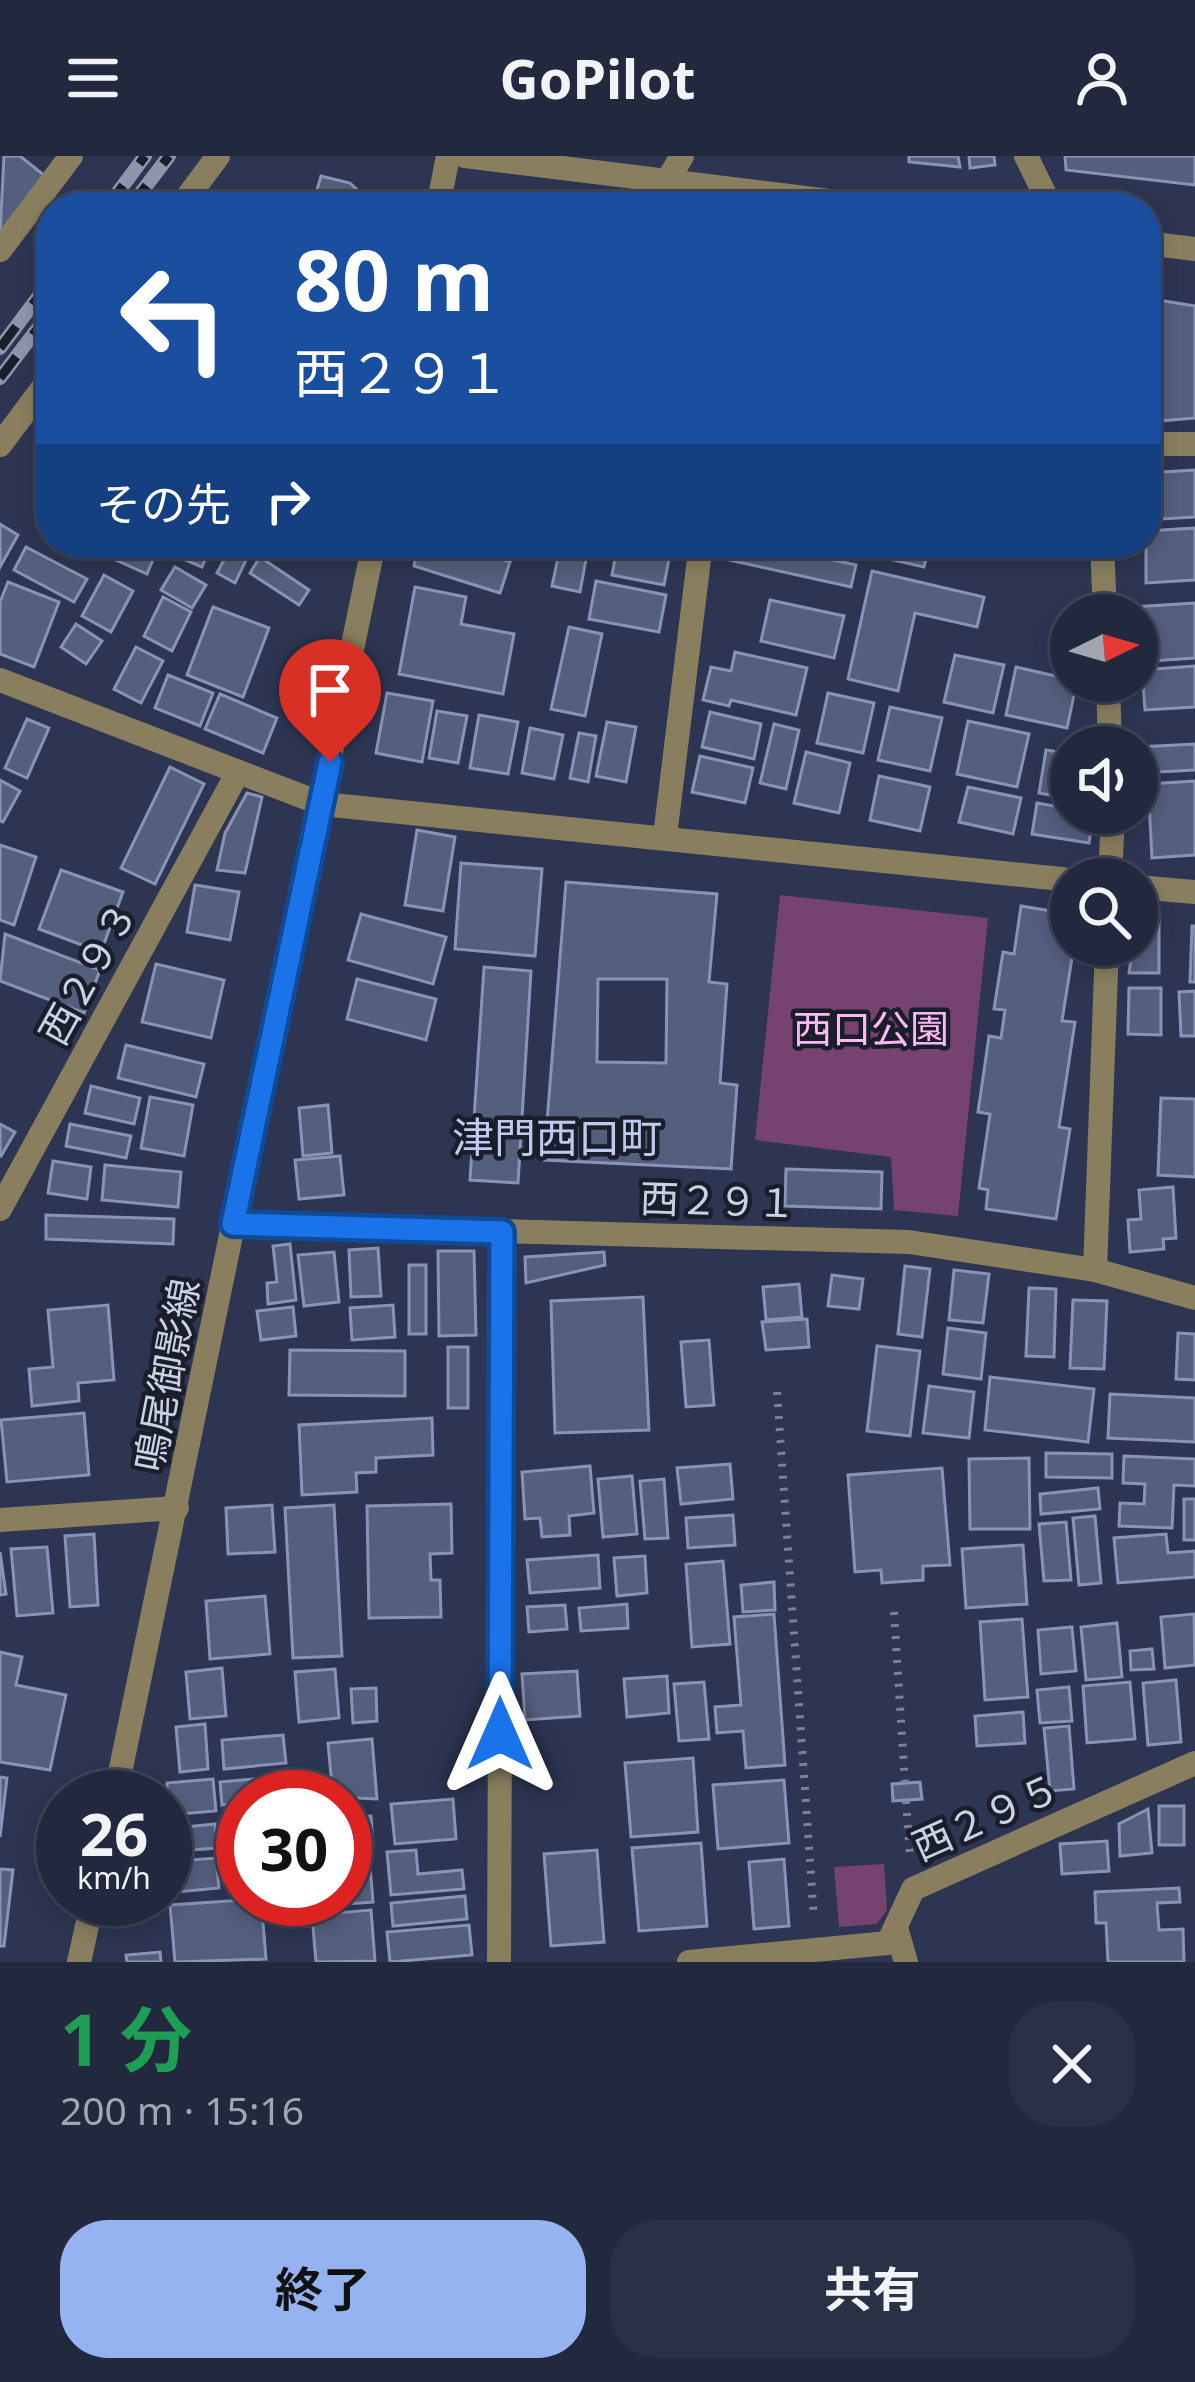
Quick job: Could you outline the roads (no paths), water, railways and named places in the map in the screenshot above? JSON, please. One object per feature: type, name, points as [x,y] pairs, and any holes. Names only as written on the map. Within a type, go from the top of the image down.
[{"type":"street","points":[[44,192],[71,156]]},
{"type":"street","points":[[191,192],[218,156]]},
{"type":"street","points":[[441,192],[448,156]]},
{"type":"street","points":[[465,156],[745,192]]},
{"type":"street","points":[[668,181],[682,156]]},
{"type":"street","points":[[1026,156],[1044,192]]},
{"type":"street","points":[[0,250],[36,202]]},
{"type":"street","points":[[1161,246],[1195,249]]},
{"type":"street","points":[[0,445],[36,397]]},
{"type":"street","points":[[1161,444],[1195,444]]},
{"type":"street","name":"鳴尾御影線","points":[[121,1770],[371,558]]},
{"type":"street","points":[[665,836],[699,558]]},
{"type":"street","points":[[1103,558],[1104,594]]},
{"type":"street","points":[[0,680],[322,804],[1050,878]]},
{"type":"street","name":"西２９３","points":[[0,1209],[238,772]]},
{"type":"street","points":[[1158,889],[1195,892]]},
{"type":"street","points":[[1095,1270],[1106,966]]},
{"type":"street","name":"西２９１","points":[[233,1224],[909,1242],[1095,1270],[1195,1298]]},
{"type":"street","points":[[499,1962],[502,1232]]},
{"type":"street","points":[[0,1520],[177,1508]]},
{"type":"street","name":"西２９５","points":[[897,1931],[913,1889],[1195,1763]]},
{"type":"street","points":[[79,1962],[87,1926]]},
{"type":"street","points":[[689,1962],[888,1943],[897,1931]]},
{"type":"street","points":[[897,1931],[906,1962]]},
{"type":"railway","points":[[118,192],[145,156]]},
{"type":"railway","points":[[141,192],[169,156]]},
{"type":"railway","points":[[0,348],[36,300]]},
{"type":"railway","points":[[0,378],[36,331]]},
{"type":"district","name":"津門西口町","points":[[557,1138]]},
{"type":"park label","name":"西口公園","points":[[871,1029]]}]
